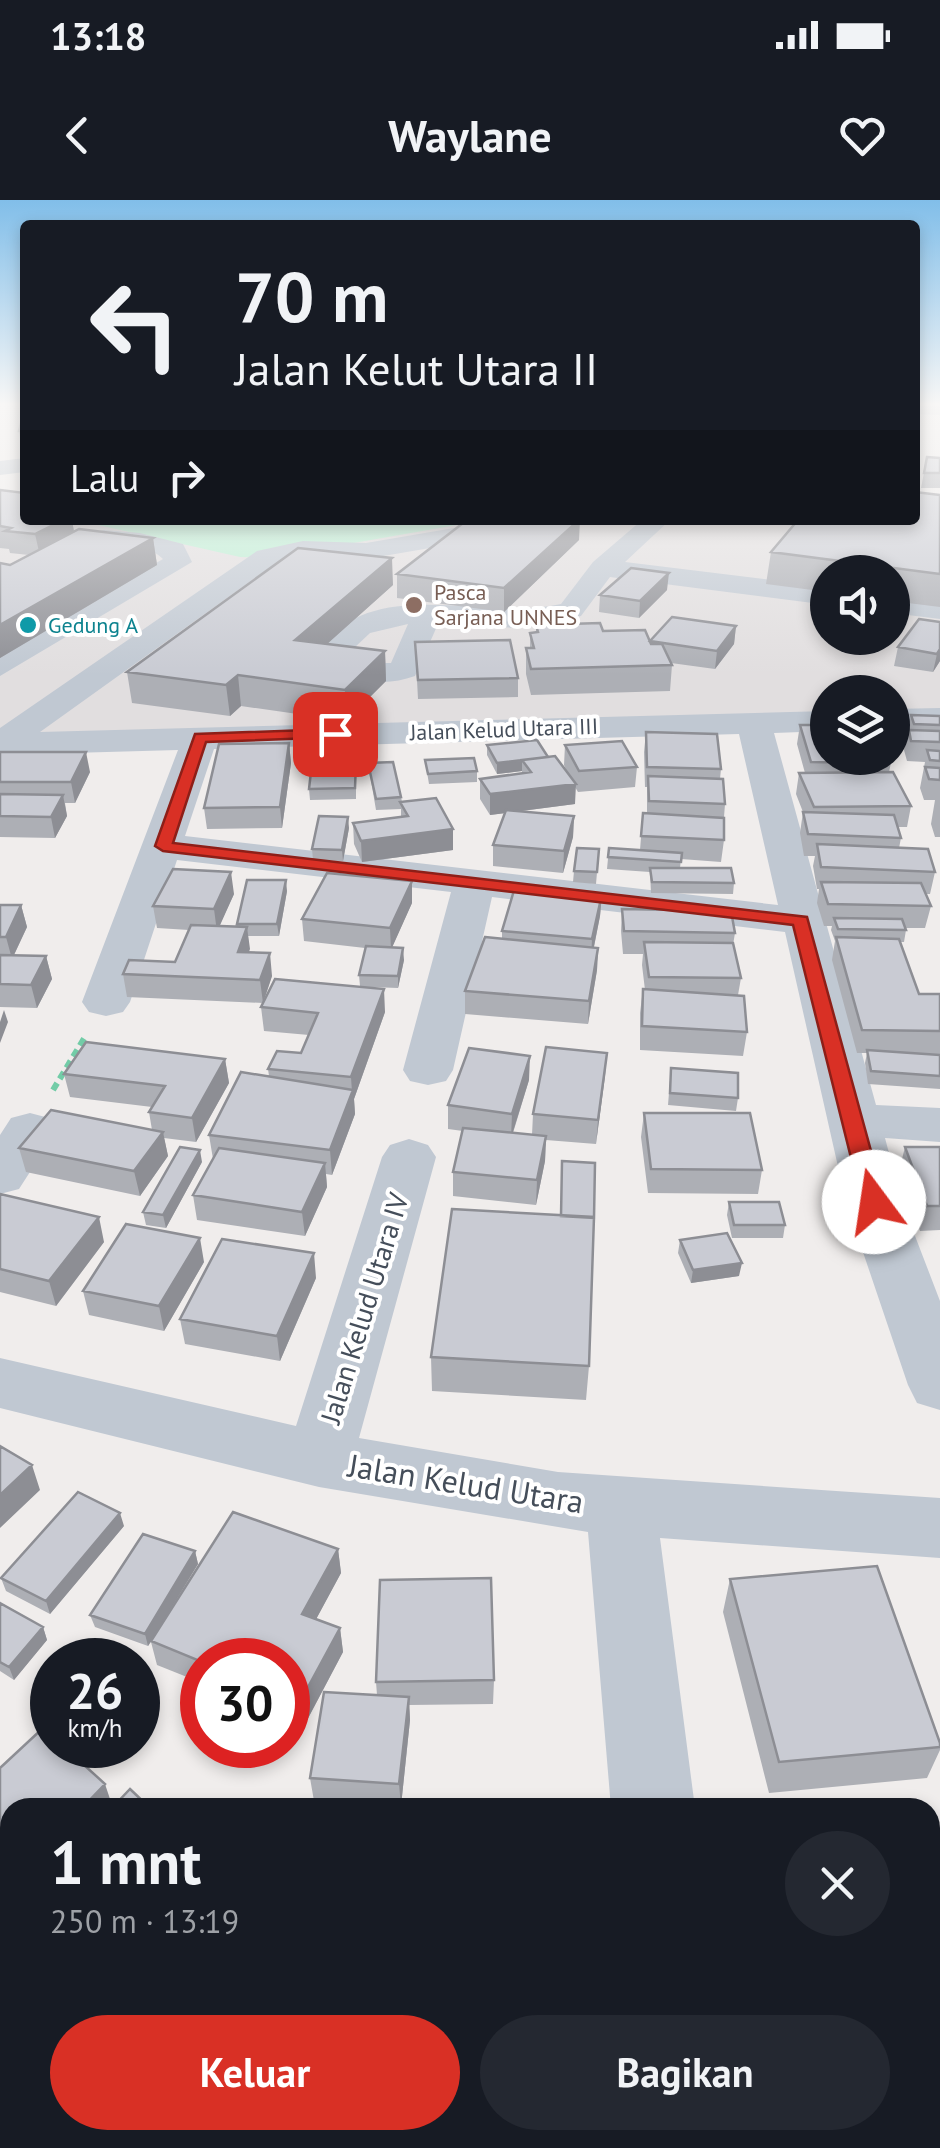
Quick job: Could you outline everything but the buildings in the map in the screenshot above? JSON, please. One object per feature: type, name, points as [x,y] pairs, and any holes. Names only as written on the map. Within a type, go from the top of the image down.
[{"type":"street","points":[[0,744],[267,558],[284,552],[366,552],[518,525]]},
{"type":"street","points":[[426,616],[552,618],[579,602],[602,568],[651,525]]},
{"type":"street","points":[[0,666],[178,562],[174,550],[105,537],[82,544],[57,560]]},
{"type":"street","points":[[602,568],[810,594]]},
{"type":"street","points":[[0,687],[136,606],[163,601],[202,606]]},
{"type":"street","points":[[910,606],[940,610]]},
{"type":"street","points":[[910,719],[940,718]]},
{"type":"street","name":"Jalan Kelud Utara III","points":[[0,744],[810,720]]},
{"type":"street","points":[[754,722],[800,921],[874,1202],[940,1384]]},
{"type":"street","points":[[106,1002],[200,738]]},
{"type":"street","points":[[163,846],[800,921]]},
{"type":"street","points":[[428,1070],[475,880]]},
{"type":"street","points":[[853,1120],[940,1125]]},
{"type":"street","points":[[0,1176],[30,1130]]},
{"type":"street","name":"Jalan Kelud Utara IV","points":[[319,1460],[409,1157]]},
{"type":"street","name":"Jalan Kelud Utara","points":[[0,1383],[319,1460],[558,1501],[940,1528]]},
{"type":"street","points":[[621,1507],[652,1798]]},
{"type":"path","points":[[30,1130],[106,1002]]},
{"type":"shaded area","name":"Pasca Sarjana UNNES","points":[[0,494],[20,514],[20,525],[920,525],[920,517],[940,504],[940,711],[910,712],[910,675],[810,675],[810,716],[0,741]]},
{"type":"green space","points":[[98,525],[456,525],[268,558],[240,557]]},
{"type":"place","name":"Pasca Sarjana UNNES","points":[[414,605]]},
{"type":"place","name":"Gedung A","points":[[28,625]]},
{"type":"route","points":[[335,734],[200,738],[163,846],[800,921],[874,1202]]}]
